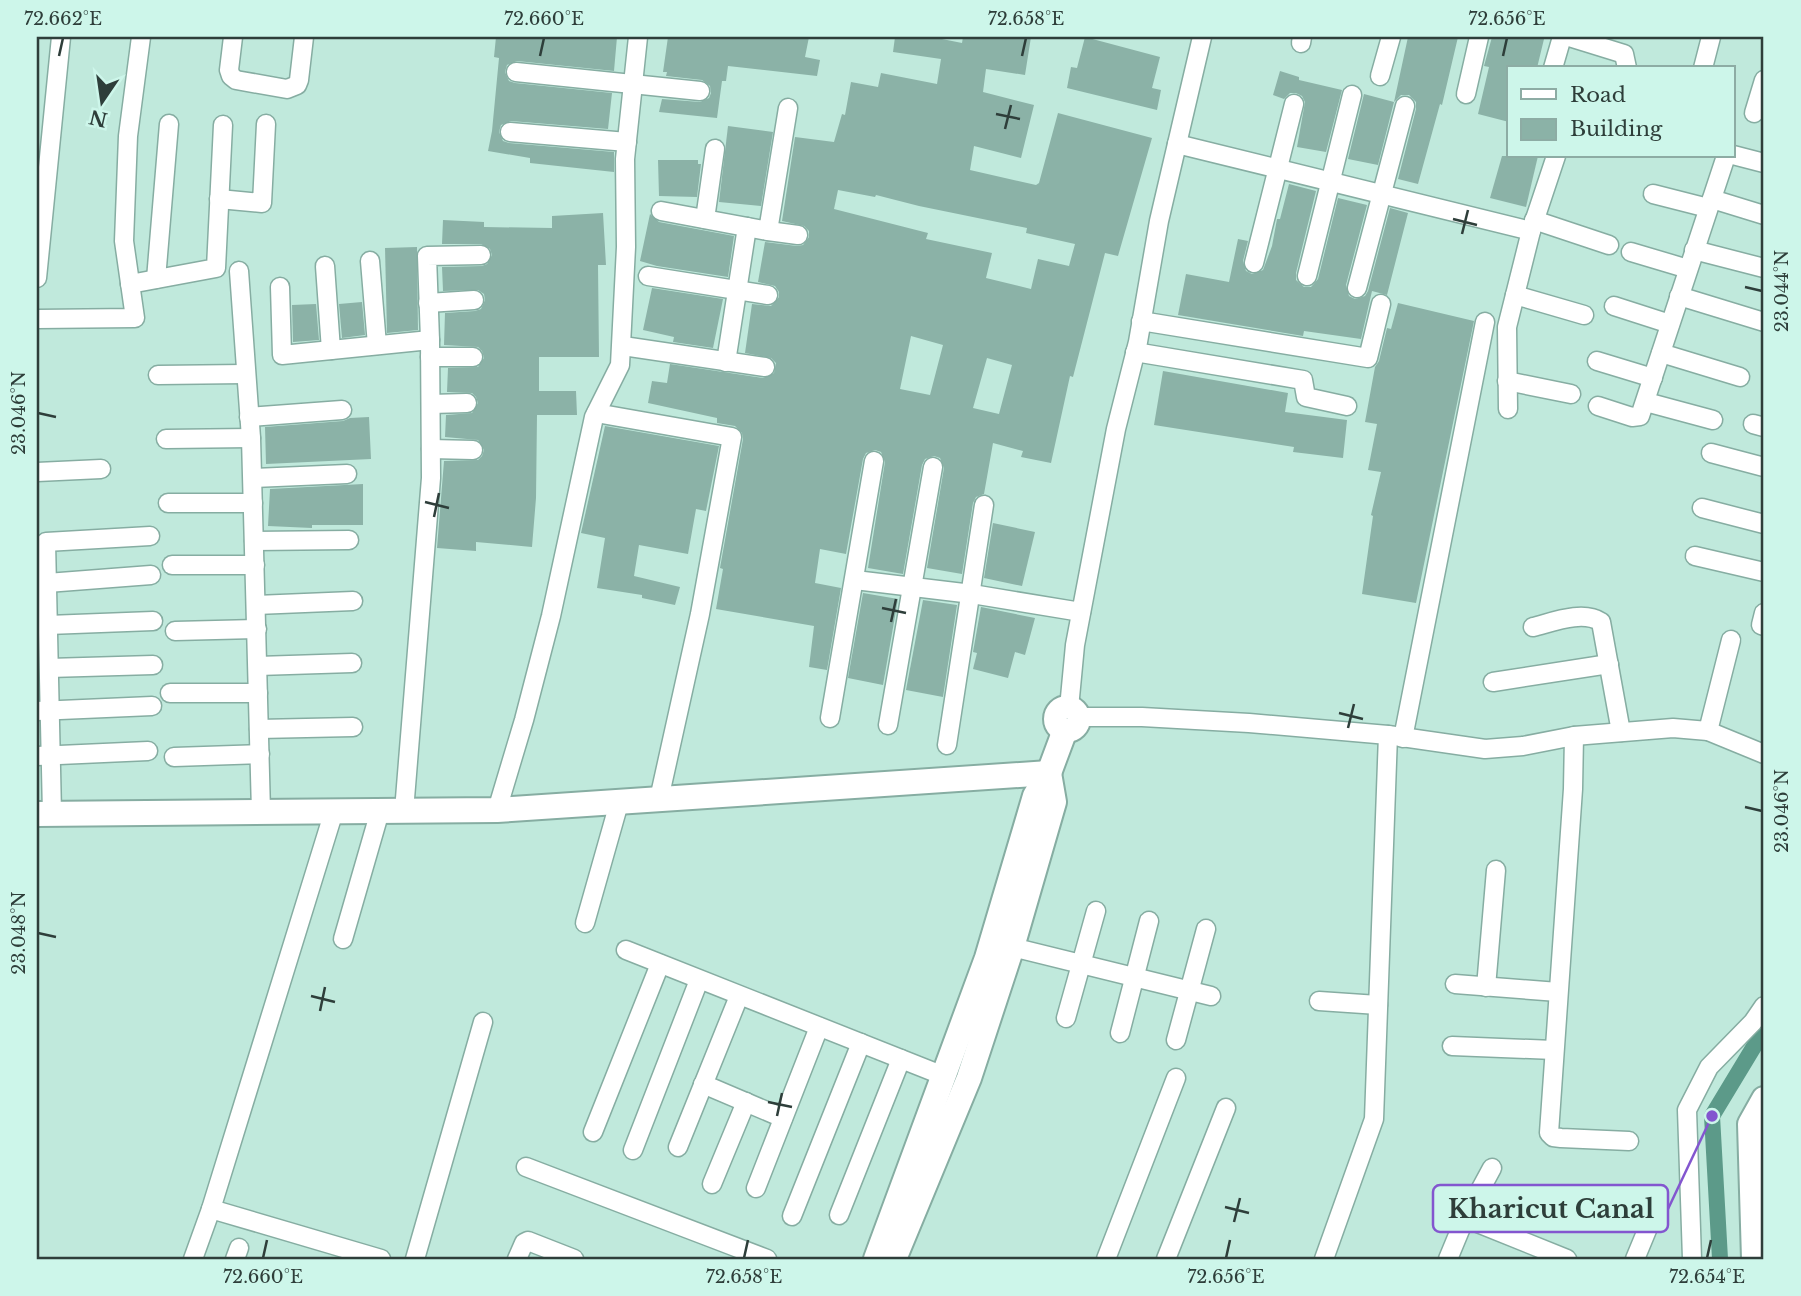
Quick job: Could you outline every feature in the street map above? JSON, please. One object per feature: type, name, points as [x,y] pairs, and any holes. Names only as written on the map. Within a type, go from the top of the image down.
[{"type":"street","points":[[37,278],[61,37]]},
{"type":"street","points":[[37,319],[135,318],[124,241],[128,136],[141,37]]},
{"type":"street","points":[[233,37],[229,70],[231,76],[236,80],[287,89],[297,85],[299,80],[304,37]]},
{"type":"street","points":[[497,810],[551,616],[596,413],[620,365],[623,346],[627,142],[638,37]]},
{"type":"street","points":[[894,1259],[969,1077],[1035,796],[1049,773],[1071,718],[1075,645],[1116,429],[1135,352],[1159,221],[1202,37]]},
{"type":"street","points":[[1380,76],[1391,37]]},
{"type":"street","points":[[1466,94],[1479,37]]},
{"type":"street","points":[[1554,66],[1562,37]]},
{"type":"street","points":[[1569,37],[1624,54],[1627,66]]},
{"type":"street","points":[[1704,66],[1711,37]]},
{"type":"street","points":[[516,72],[700,91]]},
{"type":"street","points":[[1754,113],[1764,80]]},
{"type":"street","points":[[1307,276],[1352,95]]},
{"type":"street","points":[[1254,263],[1294,104]]},
{"type":"street","points":[[1357,288],[1405,106]]},
{"type":"street","points":[[768,230],[788,108]]},
{"type":"street","points":[[156,279],[169,124]]},
{"type":"street","points":[[219,199],[262,203],[265,124]]},
{"type":"street","points":[[130,284],[216,268],[223,125]]},
{"type":"street","points":[[510,132],[627,142]]},
{"type":"street","points":[[1177,144],[1380,194],[1609,245]]},
{"type":"street","points":[[705,219],[715,149]]},
{"type":"street","points":[[1734,155],[1764,163]]},
{"type":"street","points":[[1508,410],[1507,327],[1532,226],[1555,158]]},
{"type":"street","points":[[1598,407],[1632,417],[1640,416],[1725,158]]},
{"type":"street","points":[[1653,194],[1764,215]]},
{"type":"street","points":[[660,211],[798,235]]},
{"type":"street","points":[[726,362],[747,227]]},
{"type":"street","points":[[1695,250],[1764,268]]},
{"type":"street","points":[[1631,252],[1688,269]]},
{"type":"street","points":[[343,939],[392,811],[421,615],[431,478],[427,256],[481,255]]},
{"type":"street","points":[[370,261],[377,345]]},
{"type":"street","points":[[326,266],[331,350]]},
{"type":"street","points":[[239,271],[253,478],[261,812]]},
{"type":"street","points":[[648,276],[768,295]]},
{"type":"street","points":[[279,287],[282,355],[377,345],[430,349],[473,357]]},
{"type":"street","points":[[1515,295],[1584,315]]},
{"type":"street","points":[[1679,296],[1764,321]]},
{"type":"street","points":[[428,303],[474,300]]},
{"type":"street","points":[[1141,321],[1368,358],[1381,304]]},
{"type":"street","points":[[1614,306],[1670,324]]},
{"type":"street","points":[[1324,1259],[1374,1119],[1378,1005],[1396,736],[1485,321]]},
{"type":"street","points":[[623,346],[765,368]]},
{"type":"street","points":[[1135,352],[1303,380],[1306,397],[1347,406]]},
{"type":"street","points":[[1661,353],[1740,377]]},
{"type":"street","points":[[1597,361],[1653,378]]},
{"type":"street","points":[[158,375],[246,374]]},
{"type":"street","points":[[1507,381],[1571,394]]},
{"type":"street","points":[[1646,402],[1713,420]]},
{"type":"street","points":[[431,404],[467,403]]},
{"type":"street","points":[[250,417],[342,410]]},
{"type":"street","points":[[596,413],[732,437],[700,614],[659,799]]},
{"type":"street","points":[[166,439],[251,438]]},
{"type":"street","points":[[431,449],[473,450]]},
{"type":"street","points":[[1711,453],[1764,467]]},
{"type":"street","points":[[830,718],[874,461]]},
{"type":"street","points":[[888,725],[933,467]]},
{"type":"street","points":[[37,472],[101,469]]},
{"type":"street","points":[[253,478],[346,474]]},
{"type":"street","points":[[168,503],[253,503]]},
{"type":"street","points":[[947,744],[984,505]]},
{"type":"street","points":[[1702,508],[1764,524]]},
{"type":"street","points":[[150,536],[46,542],[41,552],[47,583],[42,606],[48,625],[43,711],[45,814],[497,810],[1049,773]]},
{"type":"street","points":[[254,541],[349,540]]},
{"type":"street","points":[[1695,556],[1764,572]]},
{"type":"street","points":[[172,565],[255,565]]},
{"type":"street","points":[[47,583],[151,575]]},
{"type":"street","points":[[855,580],[972,594],[1081,612]]},
{"type":"street","points":[[256,605],[353,600]]},
{"type":"street","points":[[1764,613],[1761,625],[1764,626]]},
{"type":"street","points":[[1533,626],[1580,617],[1594,618],[1601,622],[1621,732]]},
{"type":"street","points":[[48,625],[153,621]]},
{"type":"street","points":[[175,631],[257,629]]},
{"type":"street","points":[[1708,731],[1731,640]]},
{"type":"street","points":[[45,662],[153,665]]},
{"type":"street","points":[[258,666],[352,663]]},
{"type":"street","points":[[1493,682],[1609,664]]},
{"type":"street","points":[[170,693],[258,693]]},
{"type":"street","points":[[43,711],[152,706]]},
{"type":"street","points":[[1071,718],[1249,723],[1396,736],[1485,749],[1523,746],[1574,736],[1673,728],[1708,731],[1764,754]]},
{"type":"street","points":[[259,729],[353,727]]},
{"type":"street","points":[[1574,736],[1573,789],[1549,1133],[1553,1137],[1561,1138],[1629,1141]]},
{"type":"street","points":[[44,756],[148,751]]},
{"type":"street","points":[[174,757],[260,754]]},
{"type":"street","points":[[585,923],[619,803]]},
{"type":"street","points":[[193,1259],[211,1209],[334,811]]},
{"type":"street","points":[[1486,987],[1496,870]]},
{"type":"street","points":[[1066,1018],[1096,911]]},
{"type":"street","points":[[1120,1034],[1149,921]]},
{"type":"street","points":[[1177,1040],[1206,929]]},
{"type":"street","points":[[1002,944],[1211,996]]},
{"type":"street","points":[[876,1259],[944,1076],[1002,944]]},
{"type":"street","points":[[626,950],[944,1076]]},
{"type":"street","points":[[593,1132],[660,964]]},
{"type":"street","points":[[633,1150],[699,980]]},
{"type":"street","points":[[1455,984],[1558,992]]},
{"type":"street","points":[[678,1147],[739,996]]},
{"type":"street","points":[[1320,1001],[1378,1005]]},
{"type":"street","points":[[1692,1259],[1687,1110],[1709,1067],[1753,1023],[1764,1006]]},
{"type":"street","points":[[415,1259],[483,1022]]},
{"type":"street","points":[[756,1188],[819,1027]]},
{"type":"street","points":[[792,1216],[861,1043]]},
{"type":"street","points":[[1452,1046],[1554,1050]]},
{"type":"street","points":[[839,1215],[901,1059]]},
{"type":"street","points":[[1106,1259],[1176,1078]]},
{"type":"street","points":[[703,1084],[783,1118]]},
{"type":"street","points":[[1754,1259],[1758,1222],[1749,1124],[1764,1099]]},
{"type":"street","points":[[712,1184],[746,1102]]},
{"type":"street","points":[[1166,1259],[1226,1108]]},
{"type":"street","points":[[526,1167],[767,1259]]},
{"type":"street","points":[[1448,1259],[1465,1218],[1492,1168]]},
{"type":"street","points":[[211,1209],[381,1259]]},
{"type":"street","points":[[1465,1218],[1567,1259]]},
{"type":"street","points":[[1635,1259],[1652,1218]]},
{"type":"street","points":[[516,1259],[524,1243],[528,1241],[574,1259]]},
{"type":"building","points":[[496,37],[617,37],[614,71],[517,61],[507,65],[505,72],[509,81],[515,83],[612,93],[608,129],[511,121],[501,125],[499,132],[503,141],[509,143],[614,152],[614,172],[530,163],[530,158],[488,151],[499,58],[494,57]]},
{"type":"building","points":[[668,37],[809,37],[805,57],[820,60],[817,76],[728,66],[726,81],[722,81],[717,118],[659,112],[662,99],[700,102],[709,98],[711,93],[710,86],[702,80],[666,76],[667,72],[663,72]]},
{"type":"building","points":[[895,37],[932,37],[962,43],[963,37],[1031,37],[1025,75],[986,69],[983,92],[1034,105],[1021,158],[974,146],[970,170],[1036,185],[1039,183],[1058,113],[1152,138],[1118,256],[1105,253],[1073,377],[1070,376],[1051,463],[1021,457],[1023,451],[993,443],[984,494],[976,497],[973,503],[962,574],[927,568],[944,468],[940,458],[934,456],[925,459],[903,574],[868,568],[885,462],[881,452],[875,450],[866,453],[846,554],[820,549],[815,583],[841,588],[827,670],[809,667],[814,626],[716,609],[742,433],[735,426],[717,423],[717,418],[648,403],[652,381],[667,383],[670,364],[763,378],[774,373],[776,363],[771,358],[745,353],[752,304],[771,306],[779,297],[775,286],[758,282],[765,242],[797,246],[803,245],[809,237],[809,231],[804,226],[782,221],[795,137],[834,142],[842,114],[845,115],[851,82],[878,87],[881,73],[937,84],[941,59],[893,52]],"holes":[[[838,190],[875,197],[876,195],[1027,228],[1026,233],[1075,244],[1069,266],[1038,259],[1031,289],[986,278],[992,253],[926,239],[928,233],[834,209]],[[911,336],[943,345],[930,395],[900,389]],[[987,358],[1012,365],[999,414],[973,408]]]},
{"type":"building","points":[[1085,37],[1160,57],[1152,88],[1161,90],[1157,110],[1067,88],[1071,67],[1077,68]]},
{"type":"building","points":[[1408,37],[1458,37],[1442,105],[1440,104],[1418,184],[1398,179],[1416,102],[1409,95],[1401,95],[1394,102]]},
{"type":"building","points":[[1492,37],[1544,39],[1537,66],[1507,66],[1507,121],[1478,114],[1489,67],[1484,66]]},
{"type":"building","points":[[1280,71],[1299,77],[1299,80],[1342,90],[1326,152],[1297,147],[1305,102],[1302,96],[1296,93],[1290,93],[1284,99],[1273,95]]},
{"type":"building","points":[[1364,94],[1394,102],[1378,165],[1348,159]]},
{"type":"building","points":[[728,126],[773,132],[761,206],[719,202]]},
{"type":"building","points":[[1502,156],[1538,158],[1526,207],[1490,198]]},
{"type":"building","points":[[658,160],[698,160],[698,164],[701,164],[697,197],[659,196]]},
{"type":"building","points":[[1289,184],[1316,191],[1296,273],[1296,280],[1304,287],[1311,287],[1318,279],[1338,198],[1367,205],[1346,285],[1349,296],[1355,299],[1365,296],[1368,291],[1390,208],[1408,213],[1387,295],[1372,291],[1361,339],[1304,331],[1303,336],[1178,315],[1186,274],[1229,282],[1238,239],[1248,241],[1243,261],[1246,271],[1252,274],[1263,270]]},
{"type":"building","points":[[603,213],[606,265],[598,265],[599,357],[539,357],[539,391],[576,391],[577,415],[537,415],[536,498],[532,547],[476,542],[476,551],[437,548],[444,461],[478,460],[484,450],[478,440],[445,437],[446,415],[472,413],[478,403],[472,393],[447,392],[448,368],[478,367],[484,358],[478,347],[444,345],[445,313],[475,311],[481,309],[485,300],[484,294],[478,290],[443,291],[442,267],[482,266],[487,264],[492,255],[490,249],[481,244],[442,244],[443,220],[484,222],[484,227],[552,228],[552,216]]},
{"type":"building","points":[[650,214],[659,222],[734,236],[728,277],[640,261]]},
{"type":"building","points":[[417,247],[418,330],[387,333],[385,248]]},
{"type":"building","points":[[652,288],[723,299],[713,348],[673,342],[674,337],[643,330]]},
{"type":"building","points":[[362,302],[365,335],[342,338],[339,304]]},
{"type":"building","points":[[1398,303],[1474,321],[1416,603],[1362,594],[1373,516],[1371,515],[1381,472],[1368,470],[1377,424],[1365,422],[1375,367],[1387,328],[1391,329]]},
{"type":"building","points":[[316,304],[319,340],[293,342],[292,305]]},
{"type":"building","points":[[1163,371],[1288,393],[1285,412],[1347,420],[1343,458],[1293,452],[1294,447],[1154,425]]},
{"type":"building","points":[[369,417],[371,459],[266,464],[265,427]]},
{"type":"building","points":[[605,426],[719,446],[706,511],[696,509],[688,554],[639,545],[634,576],[680,587],[675,605],[642,598],[642,595],[597,588],[605,538],[581,533]]},
{"type":"building","points":[[363,484],[363,525],[312,525],[312,528],[268,526],[270,489]]},
{"type":"building","points":[[993,523],[1035,532],[1022,586],[984,578]]},
{"type":"building","points":[[863,593],[898,599],[883,685],[848,678]]},
{"type":"building","points":[[923,600],[957,605],[943,697],[906,690]]},
{"type":"building","points":[[981,607],[1035,618],[1025,655],[1015,652],[1008,678],[973,669],[977,653],[973,652]]},
{"type":"waterway","points":[[1720,1259],[1712,1116],[1764,1030]]},
{"type":"place","name":"Kharicut Canal","points":[[1712,1116]]}]
